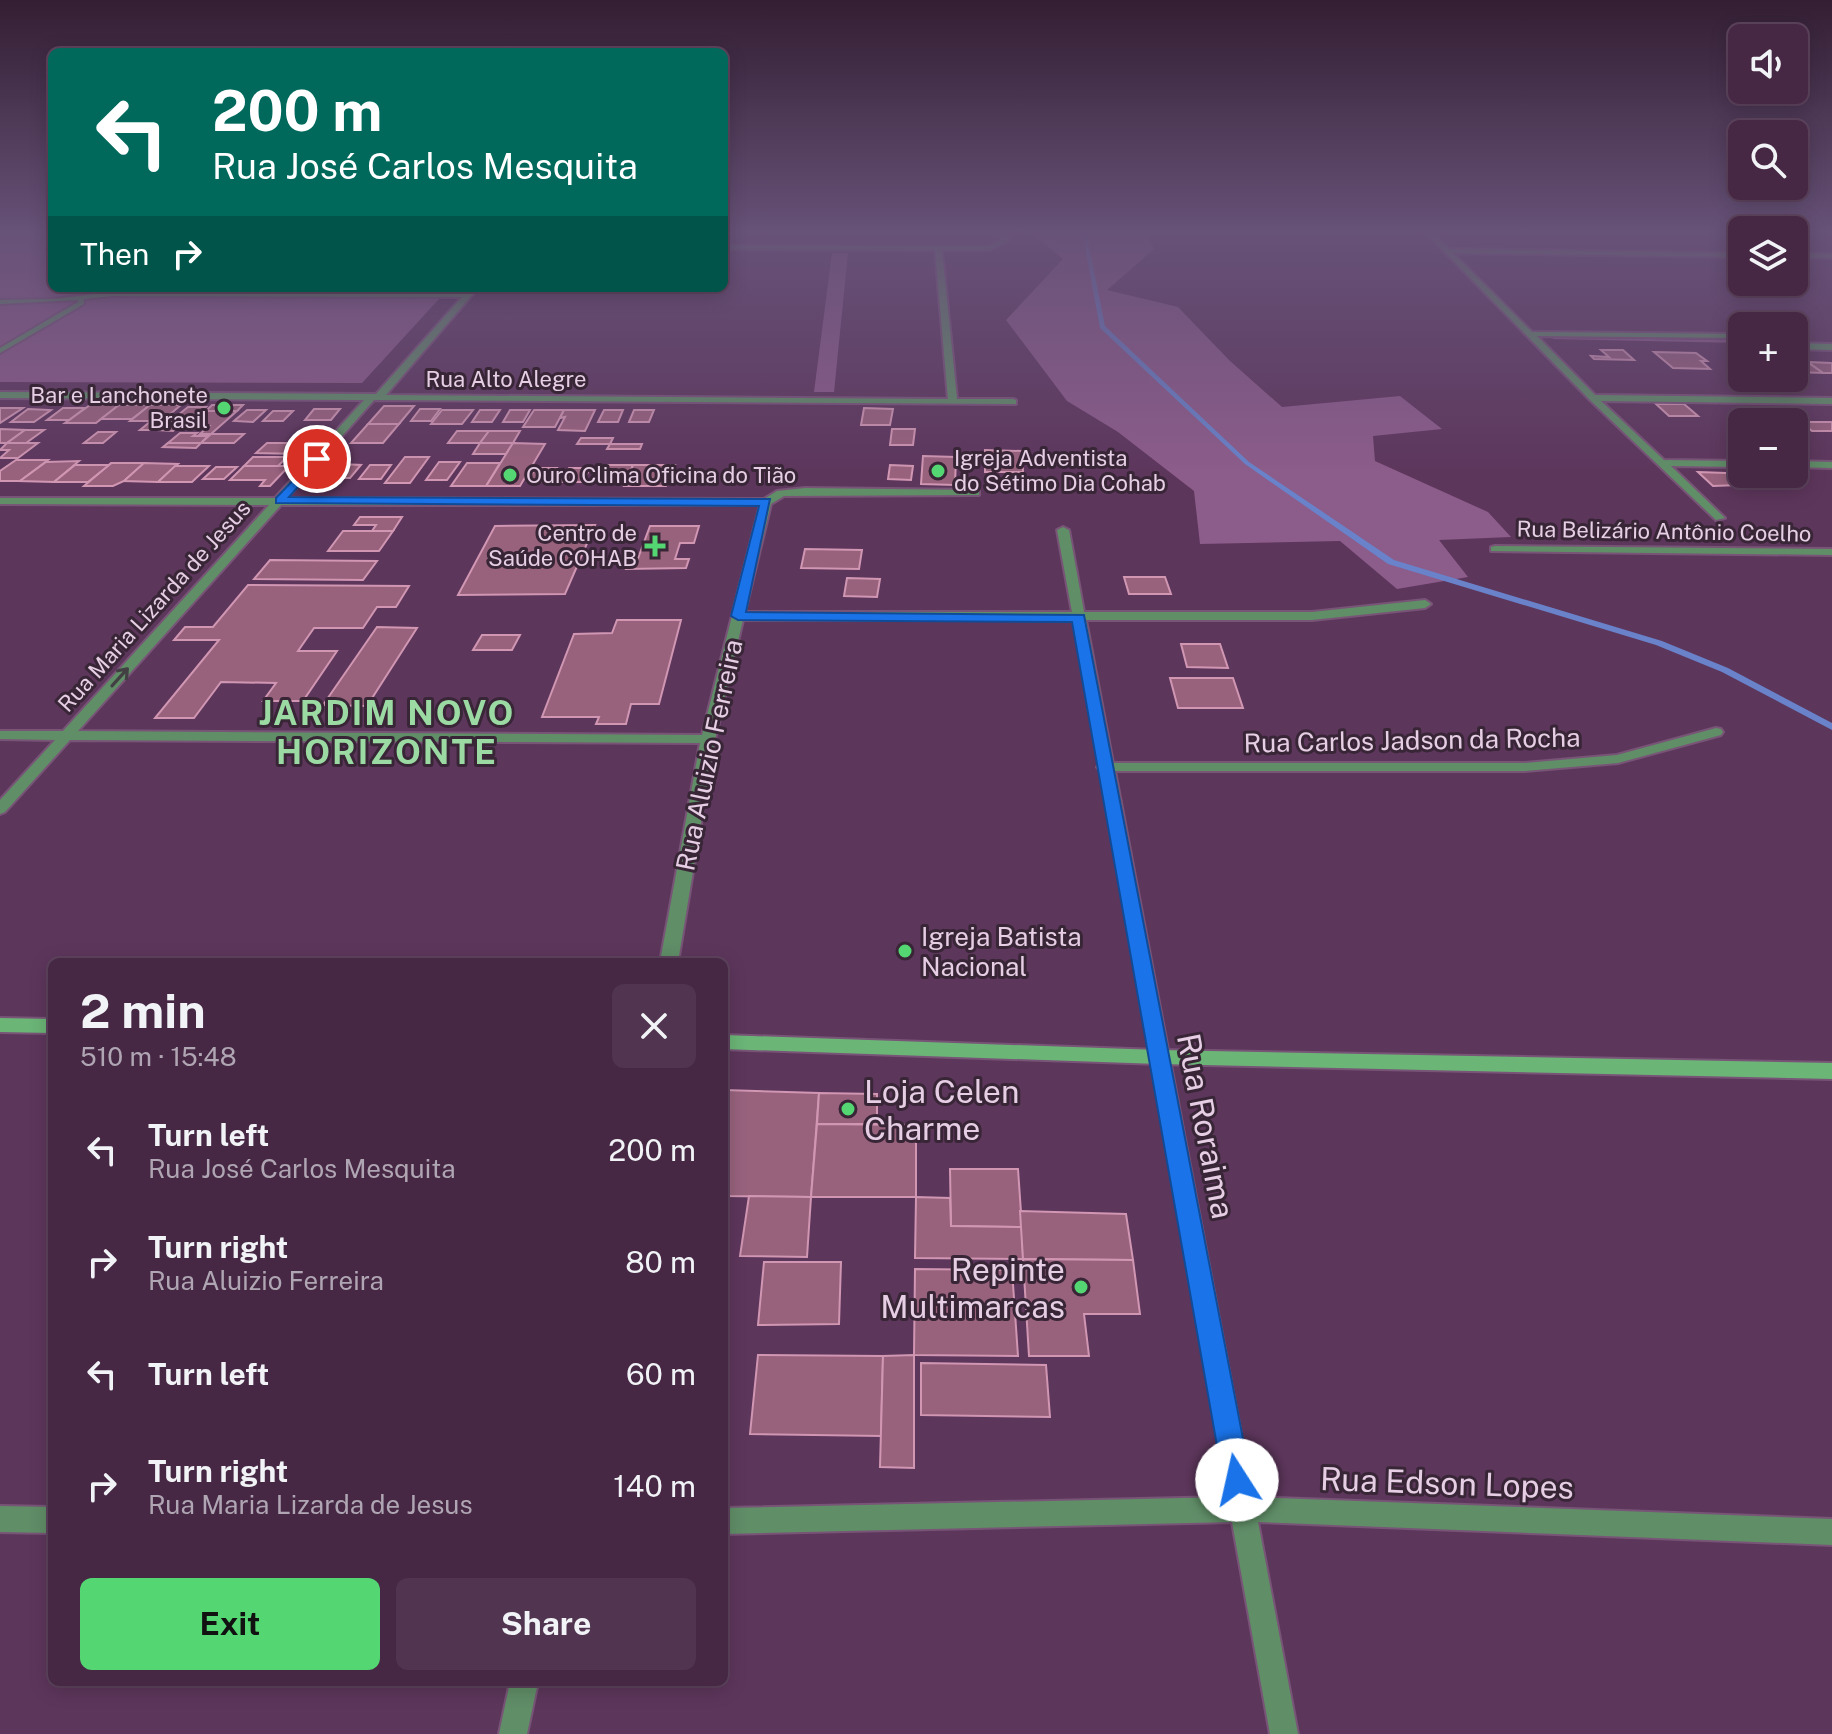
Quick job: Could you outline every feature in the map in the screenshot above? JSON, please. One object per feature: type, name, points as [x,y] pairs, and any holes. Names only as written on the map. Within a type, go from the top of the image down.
[{"type":"street","name":"Rua Maria Lizarda de Jesus","points":[[0,809],[452,312]]},
{"type":"street","points":[[944,312],[953,400]]},
{"type":"street","points":[[1510,312],[1593,398],[1720,518]]},
{"type":"street","points":[[1532,334],[1728,336]]},
{"type":"street","points":[[1808,337],[1832,337]]},
{"type":"street","points":[[1541,344],[1728,346]]},
{"type":"street","points":[[1808,346],[1832,347]]},
{"type":"street","name":"Rua Alto Alegre","points":[[0,395],[1013,402]]},
{"type":"street","points":[[1593,398],[1832,401]]},
{"type":"street","points":[[1661,463],[1728,464]]},
{"type":"street","points":[[1808,464],[1832,465]]},
{"type":"street","points":[[0,501],[766,502],[781,493],[805,491],[975,493]]},
{"type":"street","points":[[0,514],[16,501]]},
{"type":"street","name":"Rua Aluizio Ferreira","points":[[670,958],[708,739],[766,502]]},
{"type":"street","name":"Rua Roraima","points":[[1063,530],[1104,767],[1284,1734]]},
{"type":"street","name":"Rua Belizário Antônio Coelho","points":[[1495,549],[1832,552]]},
{"type":"street","points":[[738,616],[1312,616],[1425,604]]},
{"type":"street","name":"Rua Carlos Jadson da Rocha","points":[[1104,767],[1525,767],[1618,759],[1716,732]]},
{"type":"street","points":[[0,735],[708,739]]},
{"type":"street","points":[[0,1025],[48,1026]]},
{"type":"street","points":[[728,1042],[1159,1057],[1832,1071]]},
{"type":"street","name":"Rua Edson Lopes","points":[[728,1521],[1243,1509],[1832,1532]]},
{"type":"street","points":[[0,1519],[48,1520]]},
{"type":"street","points":[[513,1734],[523,1686]]},
{"type":"lane","points":[[1,340],[47,312]]},
{"type":"lane","points":[[0,351],[62,312]]},
{"type":"lane","points":[[1,340],[20,339]]},
{"type":"shaded area","points":[[0,312],[427,312],[362,383],[0,382]]},
{"type":"shaded area","points":[[824,312],[842,312],[834,392],[814,392]]},
{"type":"shaded area","points":[[1014,312],[1183,312],[1229,360],[1282,407],[1400,396],[1442,429],[1373,436],[1375,461],[1488,512],[1511,537],[1439,540],[1468,577],[1397,589],[1340,541],[1200,544],[1194,491],[1118,432],[1067,401],[1006,320]]},
{"type":"shaded area","points":[[1552,339],[1728,340],[1728,343]]},
{"type":"building","points":[[1601,350],[1623,350],[1634,360],[1594,359],[1591,356],[1609,357]]},
{"type":"building","points":[[1654,352],[1696,353],[1707,361],[1701,361],[1710,369],[1673,368]]},
{"type":"building","points":[[1808,362],[1832,363],[1832,373],[1823,373]]},
{"type":"building","points":[[1808,364],[1810,364],[1823,373],[1808,372]]},
{"type":"building","points":[[1656,404],[1684,404],[1698,416],[1669,416]]},
{"type":"building","points":[[90,405],[119,405],[96,423],[65,423]]},
{"type":"building","points":[[119,405],[150,405],[132,419],[101,419]]},
{"type":"building","points":[[150,405],[181,405],[151,430],[140,430],[151,421],[130,421]]},
{"type":"building","name":"Bar e Lanchonete Brasil","points":[[212,405],[243,405],[237,411],[206,411]]},
{"type":"building","points":[[384,406],[414,406],[399,424],[368,424]]},
{"type":"building","points":[[188,407],[206,407],[191,420],[172,420]]},
{"type":"building","points":[[0,408],[23,408],[0,423]]},
{"type":"building","points":[[63,408],[85,408],[69,420],[47,420]]},
{"type":"building","points":[[864,408],[893,409],[890,425],[861,425]]},
{"type":"building","points":[[28,409],[51,410],[34,422],[11,422]]},
{"type":"building","points":[[314,409],[340,409],[331,420],[305,420]]},
{"type":"building","points":[[420,409],[440,409],[431,421],[411,421]]},
{"type":"building","points":[[247,410],[266,410],[253,422],[234,421]]},
{"type":"building","points":[[442,410],[473,410],[462,424],[431,424]]},
{"type":"building","points":[[480,410],[500,410],[492,422],[472,422]]},
{"type":"building","points":[[510,410],[530,410],[523,422],[503,422]]},
{"type":"building","points":[[534,410],[564,410],[555,427],[523,427]]},
{"type":"building","points":[[564,410],[595,410],[585,431],[558,430],[565,417],[560,418]]},
{"type":"building","points":[[604,410],[623,410],[618,422],[598,422]]},
{"type":"building","points":[[634,410],[654,410],[649,422],[629,422]]},
{"type":"building","points":[[206,411],[237,411],[211,434],[200,434],[209,426],[188,426]]},
{"type":"building","points":[[273,411],[293,411],[283,421],[263,421]]},
{"type":"building","points":[[164,422],[183,422],[173,431],[154,430]]},
{"type":"building","points":[[1808,422],[1832,422],[1832,431],[1812,431]]},
{"type":"building","points":[[368,424],[399,424],[383,443],[351,443]]},
{"type":"building","points":[[0,429],[25,430],[7,443],[0,443]]},
{"type":"building","points":[[892,429],[915,429],[913,445],[890,445]]},
{"type":"building","points":[[25,430],[44,430],[26,443],[7,443]]},
{"type":"building","points":[[457,431],[489,431],[480,443],[448,443]]},
{"type":"building","points":[[489,431],[520,431],[513,443],[480,443]]},
{"type":"building","points":[[98,432],[116,432],[103,443],[84,443]]},
{"type":"building","points":[[180,433],[208,436],[201,443],[168,443]]},
{"type":"building","points":[[211,434],[244,434],[234,443],[201,443]]},
{"type":"building","points":[[581,438],[613,438],[610,444],[577,444]]},
{"type":"building","points":[[7,443],[38,443],[18,458],[0,458],[9,450],[0,450]]},
{"type":"building","points":[[168,443],[201,443],[196,448],[163,447]]},
{"type":"building","points":[[267,443],[311,443],[301,454],[256,453]]},
{"type":"building","points":[[480,443],[513,443],[506,454],[473,454]]},
{"type":"building","name":"Ouro Clima Oficina do Tião","points":[[513,443],[545,444],[520,486],[486,486]]},
{"type":"building","points":[[610,444],[642,444],[640,449],[607,449]]},
{"type":"building","points":[[985,450],[1022,451],[1023,472],[985,472]]},
{"type":"building","name":"Igreja Adventista do Sétimo Dia Cohab","points":[[923,456],[956,457],[955,485],[921,484]]},
{"type":"building","points":[[253,457],[287,457],[278,466],[244,466]]},
{"type":"building","points":[[405,457],[429,457],[410,483],[385,483]]},
{"type":"building","points":[[16,460],[48,460],[20,481],[0,481],[0,471]]},
{"type":"building","points":[[79,461],[54,482],[20,481],[46,462]]},
{"type":"building","points":[[439,462],[460,462],[447,480],[426,480]]},
{"type":"building","points":[[111,463],[144,463],[124,481],[113,486],[84,486]]},
{"type":"building","points":[[144,463],[178,464],[158,482],[124,481]]},
{"type":"building","points":[[467,463],[500,463],[486,486],[451,486]]},
{"type":"building","points":[[340,464],[361,465],[350,478],[328,478]]},
{"type":"building","points":[[75,465],[109,465],[88,482],[54,482]]},
{"type":"building","points":[[370,465],[391,465],[381,479],[359,479]]},
{"type":"building","points":[[606,465],[633,465],[626,482],[598,482]]},
{"type":"building","points":[[633,465],[675,465],[666,486],[624,486]]},
{"type":"building","points":[[890,465],[913,466],[911,480],[888,479]]},
{"type":"building","points":[[175,466],[209,466],[192,482],[158,482]]},
{"type":"building","points":[[244,466],[289,466],[270,486],[260,486],[265,480],[230,480]]},
{"type":"building","points":[[216,467],[237,467],[224,479],[203,479]]},
{"type":"building","points":[[535,468],[557,468],[550,482],[528,482]]},
{"type":"building","points":[[569,468],[590,468],[583,482],[561,482]]},
{"type":"building","points":[[1698,472],[1728,473],[1728,485],[1713,486]]},
{"type":"building","points":[[360,517],[402,517],[393,531],[372,531],[376,525],[354,525]]},
{"type":"building","points":[[595,525],[565,594],[458,595],[495,526]]},
{"type":"building","points":[[650,526],[699,526],[694,543],[680,543],[675,559],[689,559],[686,568],[626,569],[629,561],[637,561]]},
{"type":"building","points":[[343,531],[393,531],[379,551],[328,551]]},
{"type":"building","points":[[805,549],[862,550],[859,569],[801,568]]},
{"type":"building","points":[[270,560],[377,561],[363,580],[254,579]]},
{"type":"building","points":[[1124,577],[1165,577],[1171,594],[1129,594]]},
{"type":"building","points":[[847,578],[880,579],[877,597],[844,596]]},
{"type":"building","points":[[248,585],[409,586],[396,607],[377,607],[363,628],[314,628],[298,651],[337,651],[303,701],[263,701],[276,683],[221,682],[194,718],[155,718],[219,640],[174,640],[185,627],[213,627]]},
{"type":"building","points":[[617,620],[681,620],[659,704],[631,704],[626,724],[596,724],[599,717],[542,717],[574,634],[612,633]]},
{"type":"building","points":[[377,627],[417,628],[367,706],[323,705]]},
{"type":"building","points":[[482,635],[520,635],[512,650],[473,650]]},
{"type":"building","points":[[1181,644],[1220,644],[1228,668],[1187,667]]},
{"type":"building","points":[[1170,678],[1233,678],[1243,708],[1178,708]]},
{"type":"building","points":[[728,1090],[819,1093],[811,1197],[728,1196]]},
{"type":"building","name":"Loja Celen Charme","points":[[819,1093],[877,1094],[877,1124],[817,1124]]},
{"type":"building","points":[[817,1124],[916,1125],[916,1197],[811,1197]]},
{"type":"building","points":[[950,1169],[1018,1169],[1022,1227],[951,1226]]},
{"type":"building","points":[[749,1196],[811,1197],[807,1257],[740,1256]]},
{"type":"building","points":[[916,1197],[950,1198],[951,1226],[1022,1227],[1023,1259],[915,1258]]},
{"type":"building","points":[[1020,1211],[1126,1214],[1133,1260],[1023,1259]]},
{"type":"building","name":"Repinte Multimarcas","points":[[1023,1259],[1133,1260],[1140,1314],[1084,1314],[1089,1356],[1029,1356]]},
{"type":"building","points":[[764,1262],[841,1262],[839,1324],[758,1325]]},
{"type":"building","points":[[915,1269],[1012,1270],[1018,1356],[914,1355]]},
{"type":"building","points":[[758,1355],[883,1356],[881,1436],[750,1434]]},
{"type":"building","points":[[914,1355],[914,1468],[880,1467],[883,1356]]},
{"type":"building","points":[[921,1363],[1046,1365],[1050,1417],[921,1415]]},
{"type":"waterway","points":[[1099,312],[1102,327],[1247,463],[1391,562],[1659,643],[1725,670],[1832,727]]},
{"type":"place","name":"Bar e Lanchonete Brasil","points":[[224,408]]},
{"type":"place","name":"Igreja Adventista do Sétimo Dia Cohab","points":[[938,471]]},
{"type":"place","name":"Ouro Clima Oficina do Tião","points":[[510,475]]},
{"type":"place","name":"Centro de Saúde COHAB","points":[[655,546]]},
{"type":"place","name":"Igreja Batista Nacional","points":[[905,951]]},
{"type":"place","name":"Loja Celen Charme","points":[[848,1109]]},
{"type":"place","name":"Repinte Multimarcas","points":[[1081,1287]]},
{"type":"district","name":"JARDIM NOVO HORIZONTE","points":[[387,732]]},
{"type":"route","points":[[317,459],[280,500],[766,502],[738,616],[1079,618],[1237,1480]]}]
